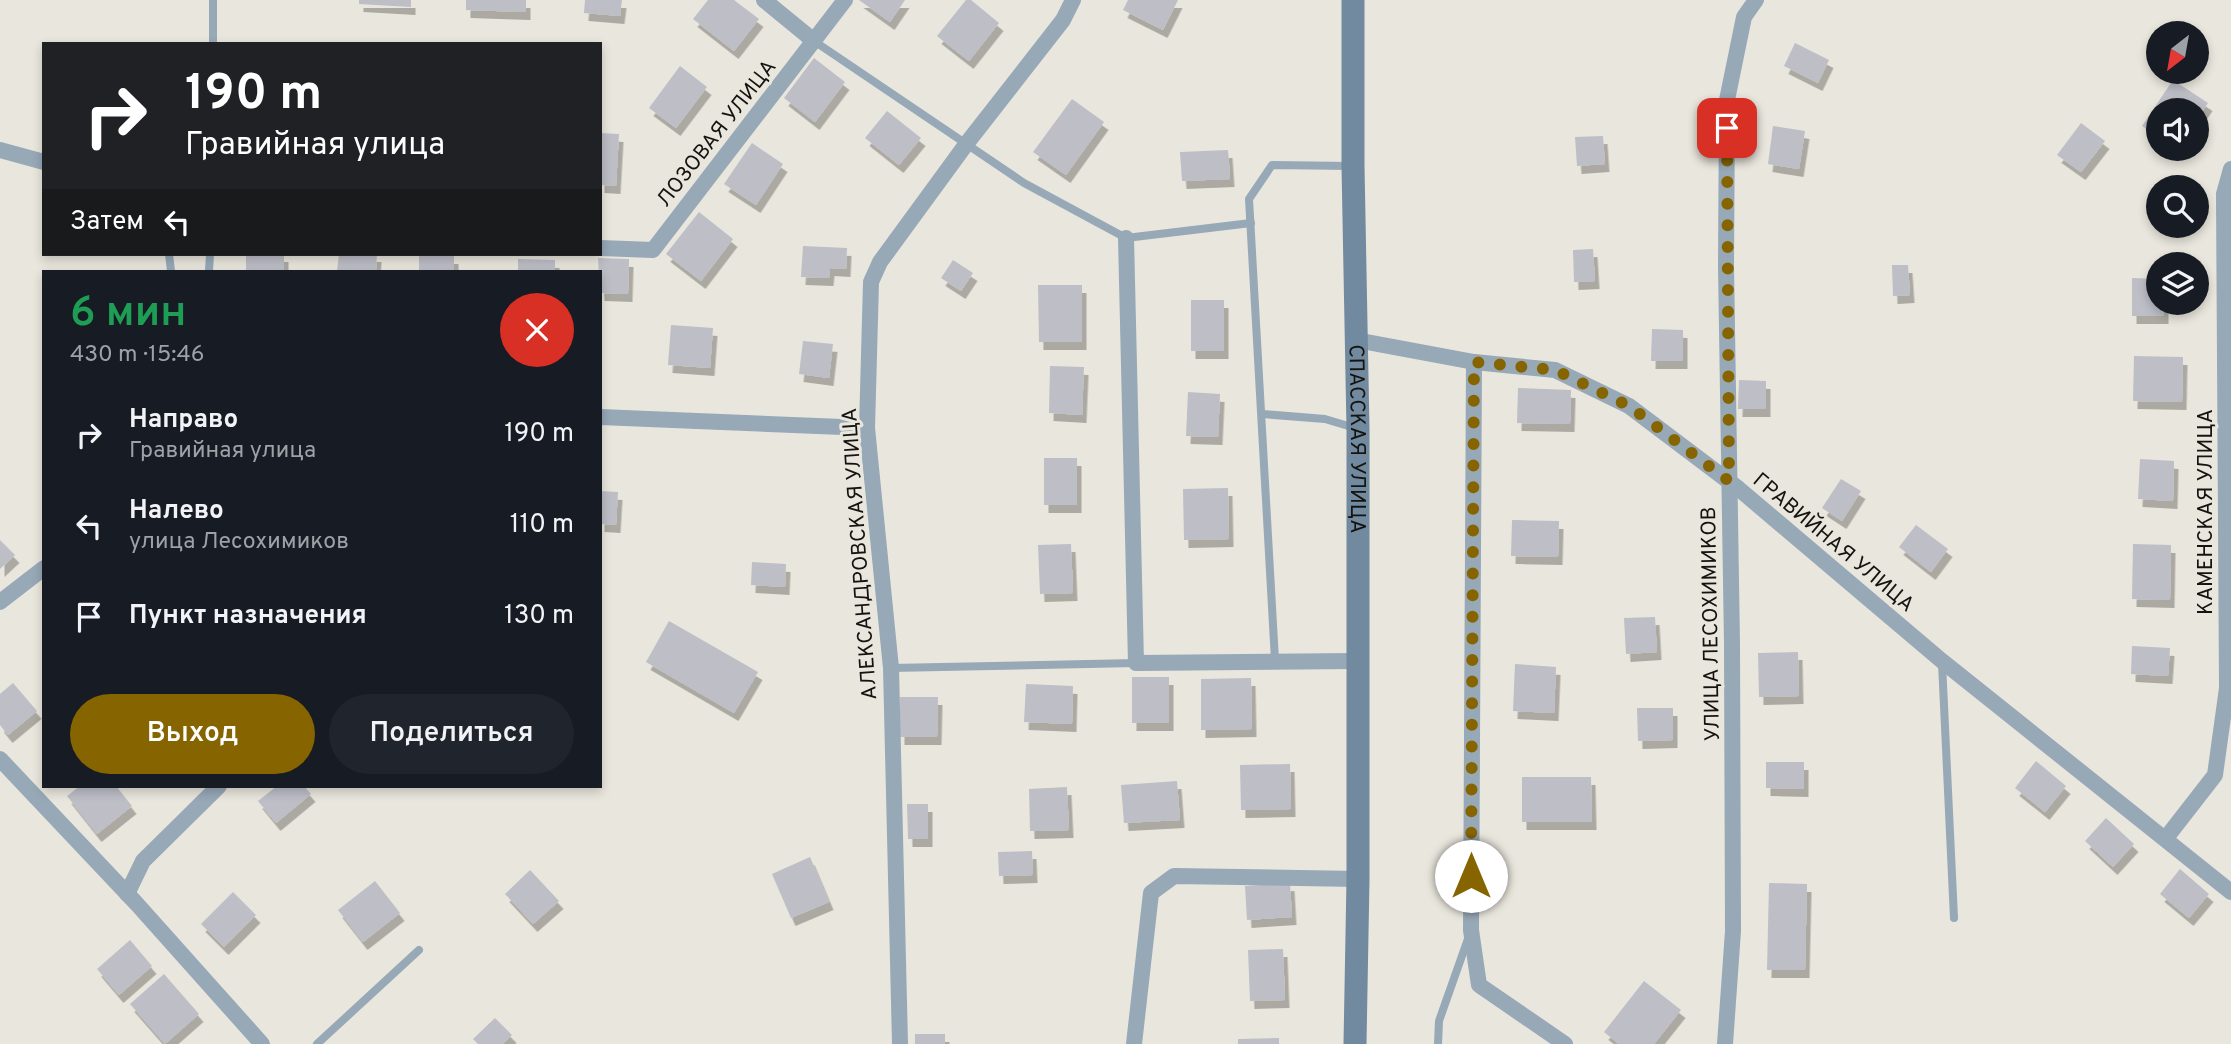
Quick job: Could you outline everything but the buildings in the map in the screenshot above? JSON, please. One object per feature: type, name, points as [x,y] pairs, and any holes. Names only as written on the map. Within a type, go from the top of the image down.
[{"type":"street","points":[[764,0],[814,41]]},
{"type":"street","name":"ЛОЗОВАЯ УЛИЦА","points":[[602,248],[653,250],[845,0]]},
{"type":"street","name":"АЛЕКСАНДРОВСКАЯ УЛИЦА","points":[[900,1044],[891,668],[867,428],[871,282],[880,262],[967,143],[1063,20],[1073,0]]},
{"type":"street","name":"СПАССКАЯ УЛИЦА","points":[[1353,0],[1358,429],[1358,879],[1354,1044]]},
{"type":"street","name":"УЛИЦА ЛЕСОХИМИКОВ","points":[[1725,1044],[1733,931],[1726,266],[1727,100],[1744,17],[1756,0]]},
{"type":"street","points":[[0,150],[42,161]]},
{"type":"street","name":"КАМЕНСКАЯ УЛИЦА","points":[[2166,838],[2215,775],[2227,688],[2224,194],[2231,169]]},
{"type":"street","points":[[1126,238],[1136,663],[1356,661]]},
{"type":"street","name":"ГРАВИЙНАЯ УЛИЦА","points":[[1356,340],[1474,362],[1555,370],[1629,406],[1729,481],[1942,661],[2231,891]]},
{"type":"street","points":[[1474,362],[1471,930],[1479,985],[1565,1044]]},
{"type":"street","points":[[602,418],[867,428]]},
{"type":"street","points":[[0,602],[42,570]]},
{"type":"street","points":[[0,759],[127,894],[262,1044]]},
{"type":"street","points":[[127,894],[143,861],[217,788]]},
{"type":"street","points":[[1135,1044],[1151,892],[1174,876],[1358,879]]},
{"type":"lane","points":[[213,0],[213,42]]},
{"type":"lane","points":[[814,41],[1024,183],[1126,238],[1251,223]]},
{"type":"lane","points":[[1275,660],[1249,199],[1272,165],[1353,166]]},
{"type":"lane","points":[[1262,414],[1325,419],[1358,429]]},
{"type":"lane","points":[[1942,661],[1954,918]]},
{"type":"lane","points":[[891,668],[1136,663]]},
{"type":"lane","points":[[1438,1044],[1439,1021],[1471,930]]},
{"type":"lane","points":[[317,1044],[419,950]]},
{"type":"route","points":[[1471,876],[1474,362],[1555,370],[1629,406],[1729,481],[1727,128]]}]
